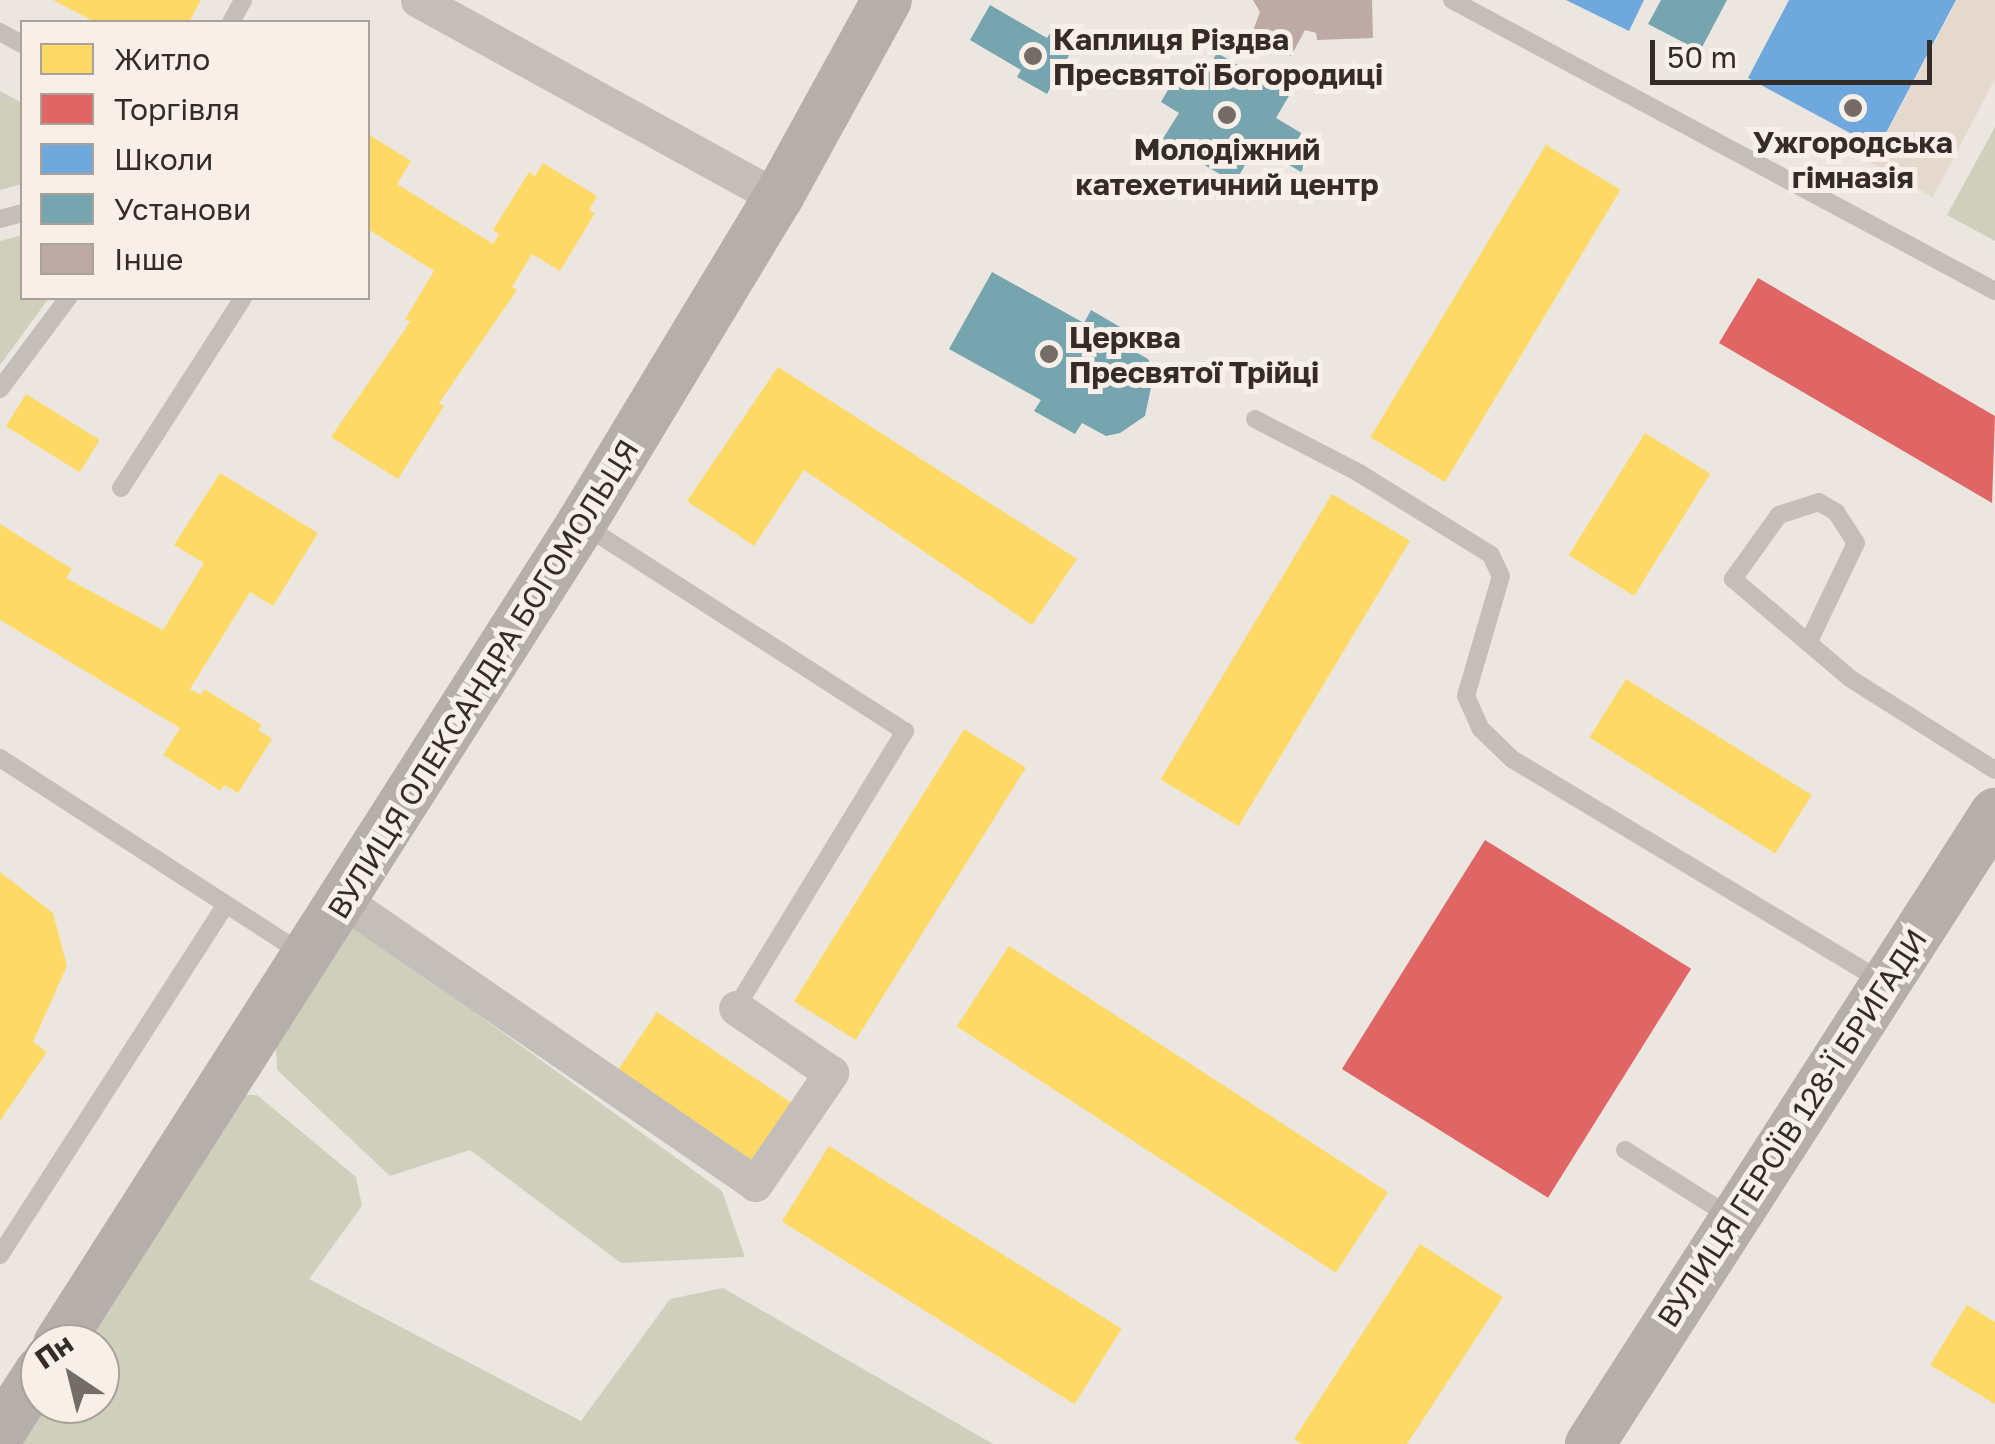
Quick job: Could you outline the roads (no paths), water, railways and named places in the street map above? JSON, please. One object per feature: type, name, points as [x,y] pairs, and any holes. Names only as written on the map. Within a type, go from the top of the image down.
[{"type":"street","points":[[418,0],[778,198]]},
{"type":"street","name":"ВУЛИЦЯ ОЛЕКСАНДРА БОГОМОЛЬЦЯ","points":[[71,1324],[309,957],[582,524],[778,198],[887,0]]},
{"type":"street","name":"ВУЛИЦЯ ГЕРОЇВ 128-Ї БРИГАДИ","points":[[1590,1444],[1995,812]]},
{"type":"street","points":[[344,902],[755,1184],[831,1073],[736,1008]]},
{"type":"street","points":[[0,1433],[20,1402]]},
{"type":"lane","points":[[1452,0],[1995,291]]},
{"type":"lane","points":[[0,389],[67,300]]},
{"type":"lane","points":[[121,488],[242,300]]},
{"type":"lane","points":[[1254,419],[1360,473],[1491,555],[1501,576],[1466,696],[1481,730],[1512,759],[1886,984]]},
{"type":"lane","points":[[1810,639],[1856,543],[1836,512],[1818,502],[1779,515],[1734,580],[1810,639],[1850,679],[1995,770]]},
{"type":"lane","points":[[582,524],[905,731],[736,1008]]},
{"type":"lane","points":[[0,758],[309,957]]},
{"type":"lane","points":[[0,1256],[226,904]]},
{"type":"lane","points":[[1624,1150],[1734,1219]]},
{"type":"place","name":"Каплиця Різдва Пресвятої Богородиці","points":[[1033,56]]},
{"type":"place","name":"Ужгородська гімназія","points":[[1853,108]]},
{"type":"place","name":"Молодіжний катехетичний центр","points":[[1227,115]]},
{"type":"place","name":"Церква Пресвятої Трійці","points":[[1049,354]]}]
